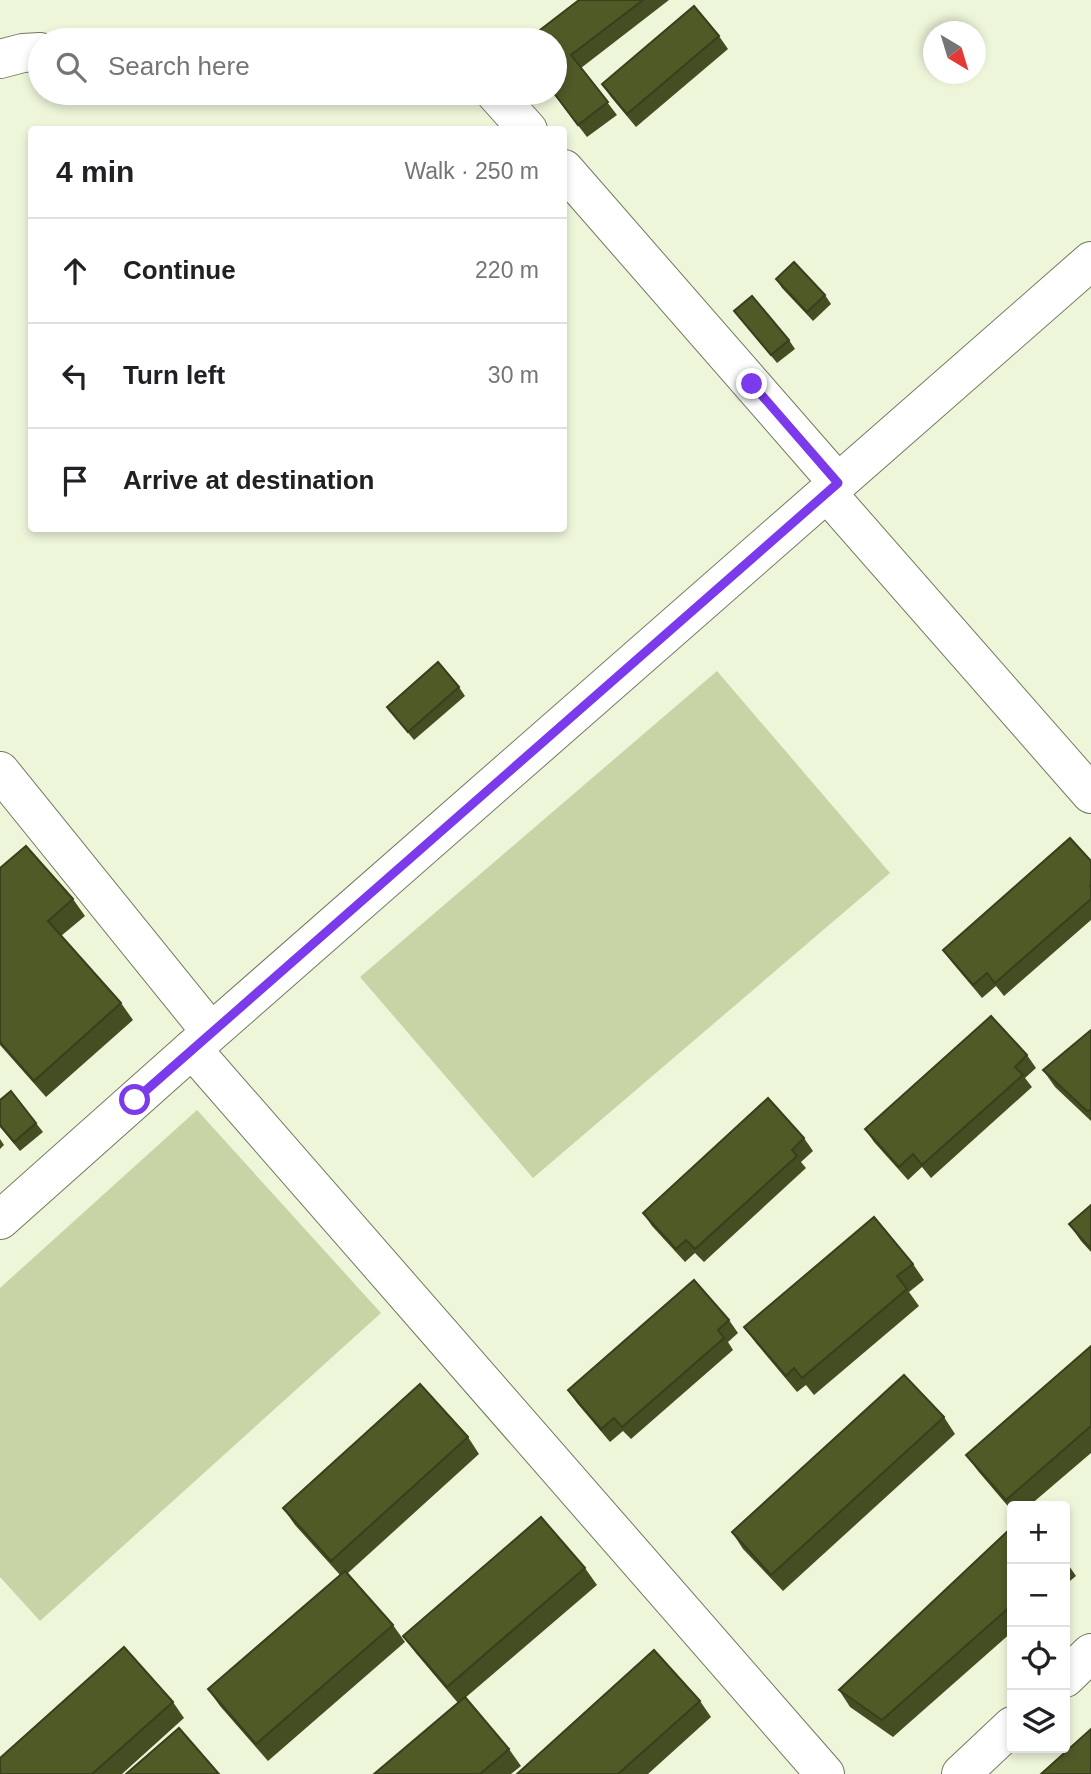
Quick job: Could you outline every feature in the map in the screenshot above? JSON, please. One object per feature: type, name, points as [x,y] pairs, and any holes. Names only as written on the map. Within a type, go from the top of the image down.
[{"type":"street","points":[[0,60],[28,53]]},
{"type":"street","points":[[506,105],[524,126]]},
{"type":"street","points":[[567,173],[1091,794]]},
{"type":"street","points":[[0,1220],[1091,261]]},
{"type":"street","points":[[0,771],[202,1041],[825,1774]]},
{"type":"street","points":[[1070,1673],[1091,1653]]},
{"type":"street","points":[[961,1774],[1007,1731]]},
{"type":"green space","points":[[717,671],[890,873],[533,1178],[360,977]]},
{"type":"green space","points":[[197,1110],[381,1313],[40,1621],[0,1577],[0,1288]]},
{"type":"building","points":[[579,0],[643,0],[571,55],[608,102],[578,125],[563,105],[567,105],[567,28],[543,28]]},
{"type":"building","points":[[694,6],[719,36],[627,114],[602,84]]},
{"type":"building","points":[[794,262],[825,295],[807,312],[776,279]]},
{"type":"building","points":[[752,296],[789,340],[771,355],[734,311]]},
{"type":"building","points":[[438,662],[459,687],[408,732],[387,707]]},
{"type":"building","points":[[1070,838],[1091,861],[1091,899],[995,983],[987,973],[973,985],[943,950]]},
{"type":"building","points":[[26,846],[73,899],[48,921],[121,1003],[34,1081],[0,1042],[0,868]]},
{"type":"building","points":[[991,1016],[1027,1055],[1015,1067],[1023,1075],[922,1165],[913,1154],[899,1167],[865,1129]]},
{"type":"building","points":[[1091,1030],[1091,1110],[1087,1111],[1043,1070]]},
{"type":"building","points":[[11,1091],[36,1123],[14,1142],[0,1125],[0,1100]]},
{"type":"building","points":[[768,1098],[804,1138],[792,1150],[797,1156],[695,1249],[686,1240],[676,1249],[643,1213]]},
{"type":"building","points":[[1091,1205],[1091,1249],[1069,1224]]},
{"type":"building","points":[[874,1217],[913,1264],[897,1276],[907,1289],[802,1378],[794,1368],[786,1376],[744,1327]]},
{"type":"building","points":[[694,1280],[729,1320],[718,1330],[724,1338],[622,1427],[614,1418],[601,1429],[568,1390]]},
{"type":"building","points":[[1091,1346],[1091,1426],[1006,1500],[966,1455]]},
{"type":"building","points":[[904,1375],[944,1417],[771,1575],[732,1532]]},
{"type":"building","points":[[420,1384],[468,1437],[331,1561],[283,1508]]},
{"type":"building","points":[[541,1517],[585,1568],[447,1687],[403,1636]]},
{"type":"building","points":[[1007,1532],[1007,1609],[882,1720],[839,1690]]},
{"type":"building","points":[[345,1571],[393,1625],[256,1744],[208,1689]]},
{"type":"building","points":[[124,1647],[173,1702],[92,1774],[0,1774],[0,1758]]},
{"type":"building","points":[[654,1650],[700,1701],[618,1774],[517,1774]]},
{"type":"building","points":[[465,1697],[509,1749],[480,1774],[374,1774]]},
{"type":"building","points":[[179,1728],[219,1774],[126,1774]]},
{"type":"building","points":[[1091,1729],[1091,1774],[1041,1774],[1064,1753],[1070,1753],[1070,1748]]},
{"type":"route","points":[[135,1100],[838,483],[752,384]]}]
